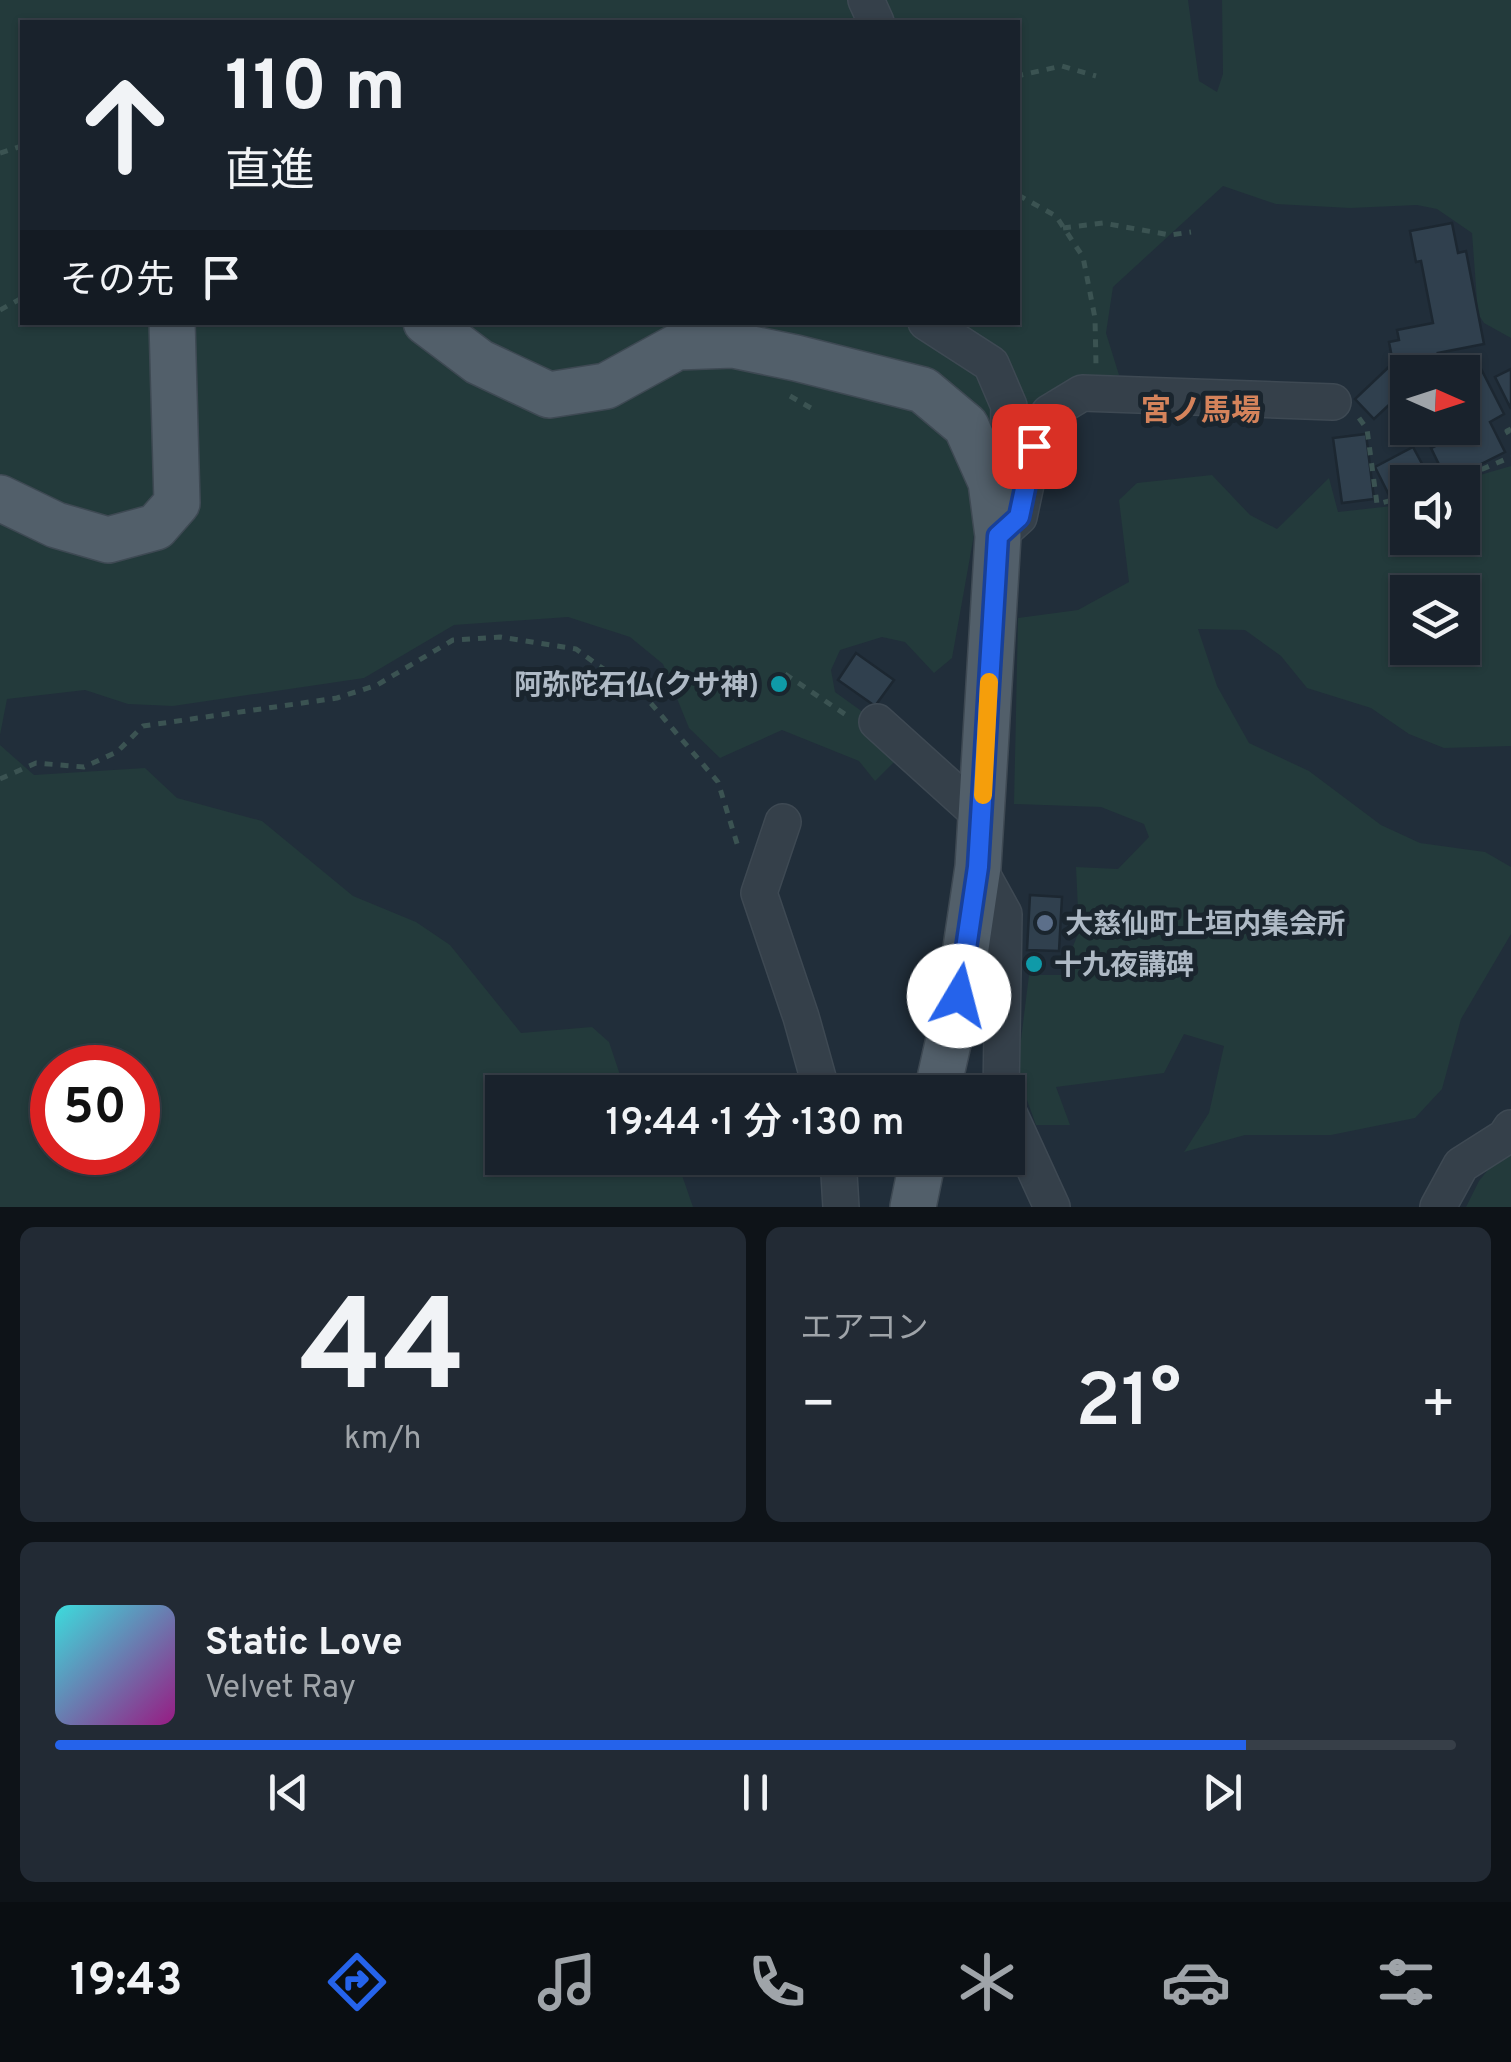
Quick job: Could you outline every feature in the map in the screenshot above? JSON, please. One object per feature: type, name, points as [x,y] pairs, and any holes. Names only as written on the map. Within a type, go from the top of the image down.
[{"type":"main road","points":[[0,498],[56,524],[108,540],[156,527],[177,503],[172,325]]},
{"type":"main road","points":[[430,325],[479,362],[549,395],[606,386],[677,347],[733,345],[923,390],[966,426],[991,482],[998,536],[978,867],[959,996],[942,1075]]},
{"type":"main road","points":[[913,1207],[920,1175]]},
{"type":"street","points":[[931,325],[992,364],[1009,406],[1008,440],[991,482]]},
{"type":"street","points":[[998,536],[1019,517],[1034,446],[1050,413],[1082,393],[1333,402]]},
{"type":"street","points":[[877,722],[981,816]]},
{"type":"street","points":[[783,822],[759,894],[817,1075]]},
{"type":"street","points":[[978,867],[1004,914],[1002,1075]]},
{"type":"street","points":[[1438,1207],[1461,1166],[1505,1137],[1511,1128]]},
{"type":"street","points":[[1025,1148],[1052,1207]]},
{"type":"street","points":[[839,1175],[842,1207]]},
{"type":"path","points":[[1020,76],[1062,66],[1096,76]]},
{"type":"path","points":[[1020,196],[1056,216],[1084,257],[1095,318],[1096,394]]},
{"type":"path","points":[[1064,228],[1103,224],[1170,236],[1192,232]]},
{"type":"path","points":[[1333,402],[1348,404],[1367,429],[1378,504],[1390,501]]},
{"type":"path","points":[[1511,428],[1507,430],[1511,438]]},
{"type":"path","points":[[1480,470],[1511,457]]},
{"type":"path","points":[[0,779],[36,764],[84,767],[117,752],[143,726],[338,698],[377,685],[453,640],[500,637],[551,644],[576,649],[643,694],[680,736],[718,782],[735,841],[759,894]]},
{"type":"green space","points":[[0,0],[1188,0],[1199,81],[1217,92],[1223,74],[1222,0],[1511,0],[1511,338],[1484,323],[1478,314],[1472,233],[1437,209],[1417,205],[1350,208],[1276,204],[1223,186],[1113,287],[1106,333],[1119,375],[1062,383],[1035,410],[980,501],[952,658],[934,673],[905,642],[882,637],[840,650],[831,670],[835,692],[910,746],[875,781],[859,761],[782,730],[720,758],[689,728],[663,664],[630,637],[568,617],[454,625],[364,678],[173,706],[128,704],[85,690],[7,699],[0,735]]},
{"type":"green space","points":[[1511,466],[1511,746],[1444,748],[1409,734],[1371,708],[1307,688],[1281,656],[1245,630],[1198,629],[1217,686],[1249,743],[1309,771],[1381,825],[1420,843],[1485,852],[1511,867],[1511,934],[1461,1019],[1442,1089],[1415,1118],[1331,1135],[1245,1135],[1184,1152],[1209,1113],[1224,1046],[1184,1034],[1164,1073],[1056,1087],[1070,1125],[1036,1125],[1025,1094],[1025,1075],[1017,1072],[1029,975],[1062,975],[1079,931],[1076,867],[1118,869],[1149,837],[1144,824],[1101,807],[1014,804],[1018,618],[1078,610],[1129,582],[1119,500],[1137,483],[1212,475],[1250,515],[1277,529],[1329,478],[1338,512],[1390,506],[1390,555],[1480,555],[1480,475]]},
{"type":"green space","points":[[0,745],[34,775],[145,768],[177,798],[262,821],[353,896],[416,922],[450,945],[521,1033],[592,1027],[609,1042],[620,1075],[485,1075],[485,1175],[682,1175],[693,1207],[0,1207]]},
{"type":"green space","points":[[1511,1141],[1511,1207],[1466,1207],[1479,1181]]},
{"type":"building","points":[[1452,223],[1458,253],[1466,251],[1484,344],[1439,355],[1391,355],[1389,342],[1399,340],[1397,330],[1433,323],[1421,261],[1416,262],[1410,231]]},
{"type":"building","points":[[1390,366],[1390,404],[1374,419],[1355,399]]},
{"type":"building","points":[[1480,367],[1504,414],[1490,422],[1505,452],[1479,465],[1439,465],[1431,448],[1480,445]]},
{"type":"building","points":[[1511,369],[1511,409],[1495,377]]},
{"type":"building","points":[[1366,434],[1374,499],[1342,503],[1333,438]]},
{"type":"building","points":[[1413,447],[1423,465],[1390,465],[1389,495],[1375,467]]},
{"type":"building","points":[[856,653],[894,680],[875,706],[838,680]]},
{"type":"building","name":"大慈仙町上垣内集会所","points":[[1030,895],[1062,897],[1059,951],[1027,950]]},
{"type":"slow traffic","points":[[983,795],[989,682]]},
{"type":"place","name":"阿弥陀石仏(クサ神)","points":[[779,684]]},
{"type":"place","name":"大慈仙町上垣内集会所","points":[[1045,923]]},
{"type":"place","name":"十九夜講碑","points":[[1034,964]]},
{"type":"district","name":"宮ノ馬場","points":[[1201,410]]},
{"type":"route","points":[[959,996],[978,867],[998,536],[1019,517],[1034,446]]}]
